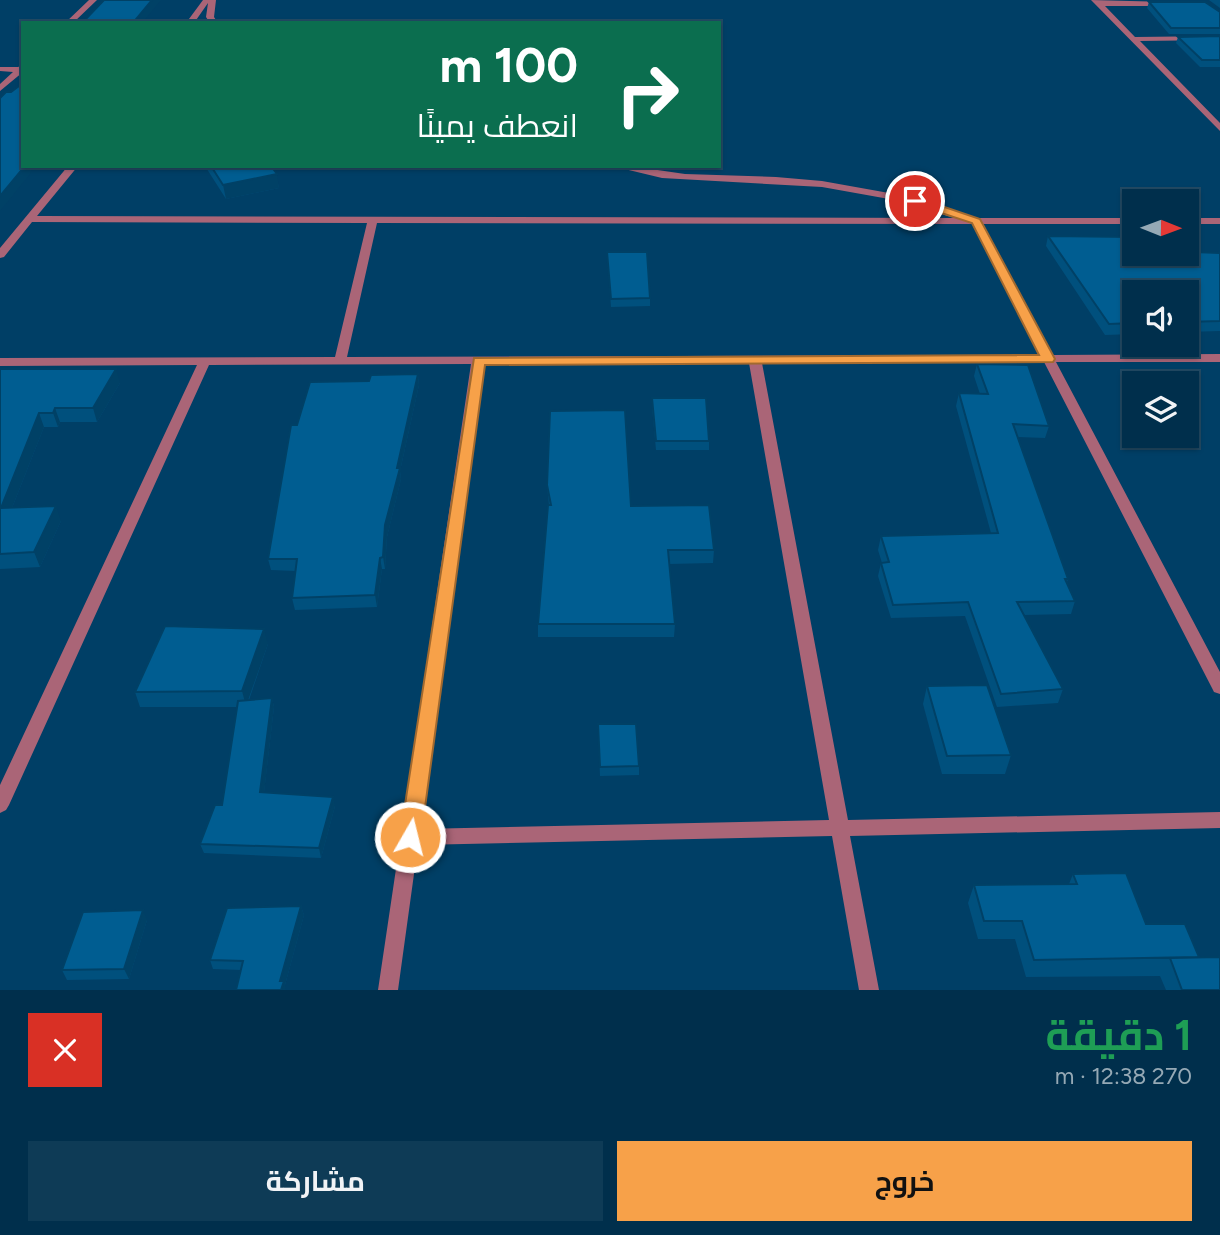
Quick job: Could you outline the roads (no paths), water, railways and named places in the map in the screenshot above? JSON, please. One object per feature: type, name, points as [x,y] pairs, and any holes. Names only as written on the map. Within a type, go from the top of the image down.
[{"type":"street","points":[[71,21],[93,0]]},
{"type":"street","points":[[192,21],[210,0]]},
{"type":"street","points":[[210,0],[210,17],[213,21]]},
{"type":"street","points":[[1097,2],[1179,4]]},
{"type":"street","points":[[1097,2],[1220,128]]},
{"type":"street","points":[[1133,39],[1220,38]]},
{"type":"street","points":[[0,69],[21,69]]},
{"type":"street","points":[[0,89],[21,70]]},
{"type":"street","points":[[0,255],[4,245],[72,168]]},
{"type":"street","points":[[627,168],[665,176],[796,181],[857,188],[915,201],[976,221],[1048,359],[1212,658],[1220,688]]},
{"type":"street","points":[[29,219],[1122,221]]},
{"type":"street","points":[[340,361],[373,220]]},
{"type":"street","points":[[1199,221],[1220,222]]},
{"type":"street","points":[[0,362],[1220,358]]},
{"type":"street","points":[[755,360],[869,990]]},
{"type":"street","points":[[388,990],[478,361]]},
{"type":"street","points":[[0,804],[204,362]]},
{"type":"street","points":[[410,837],[1220,820]]}]
